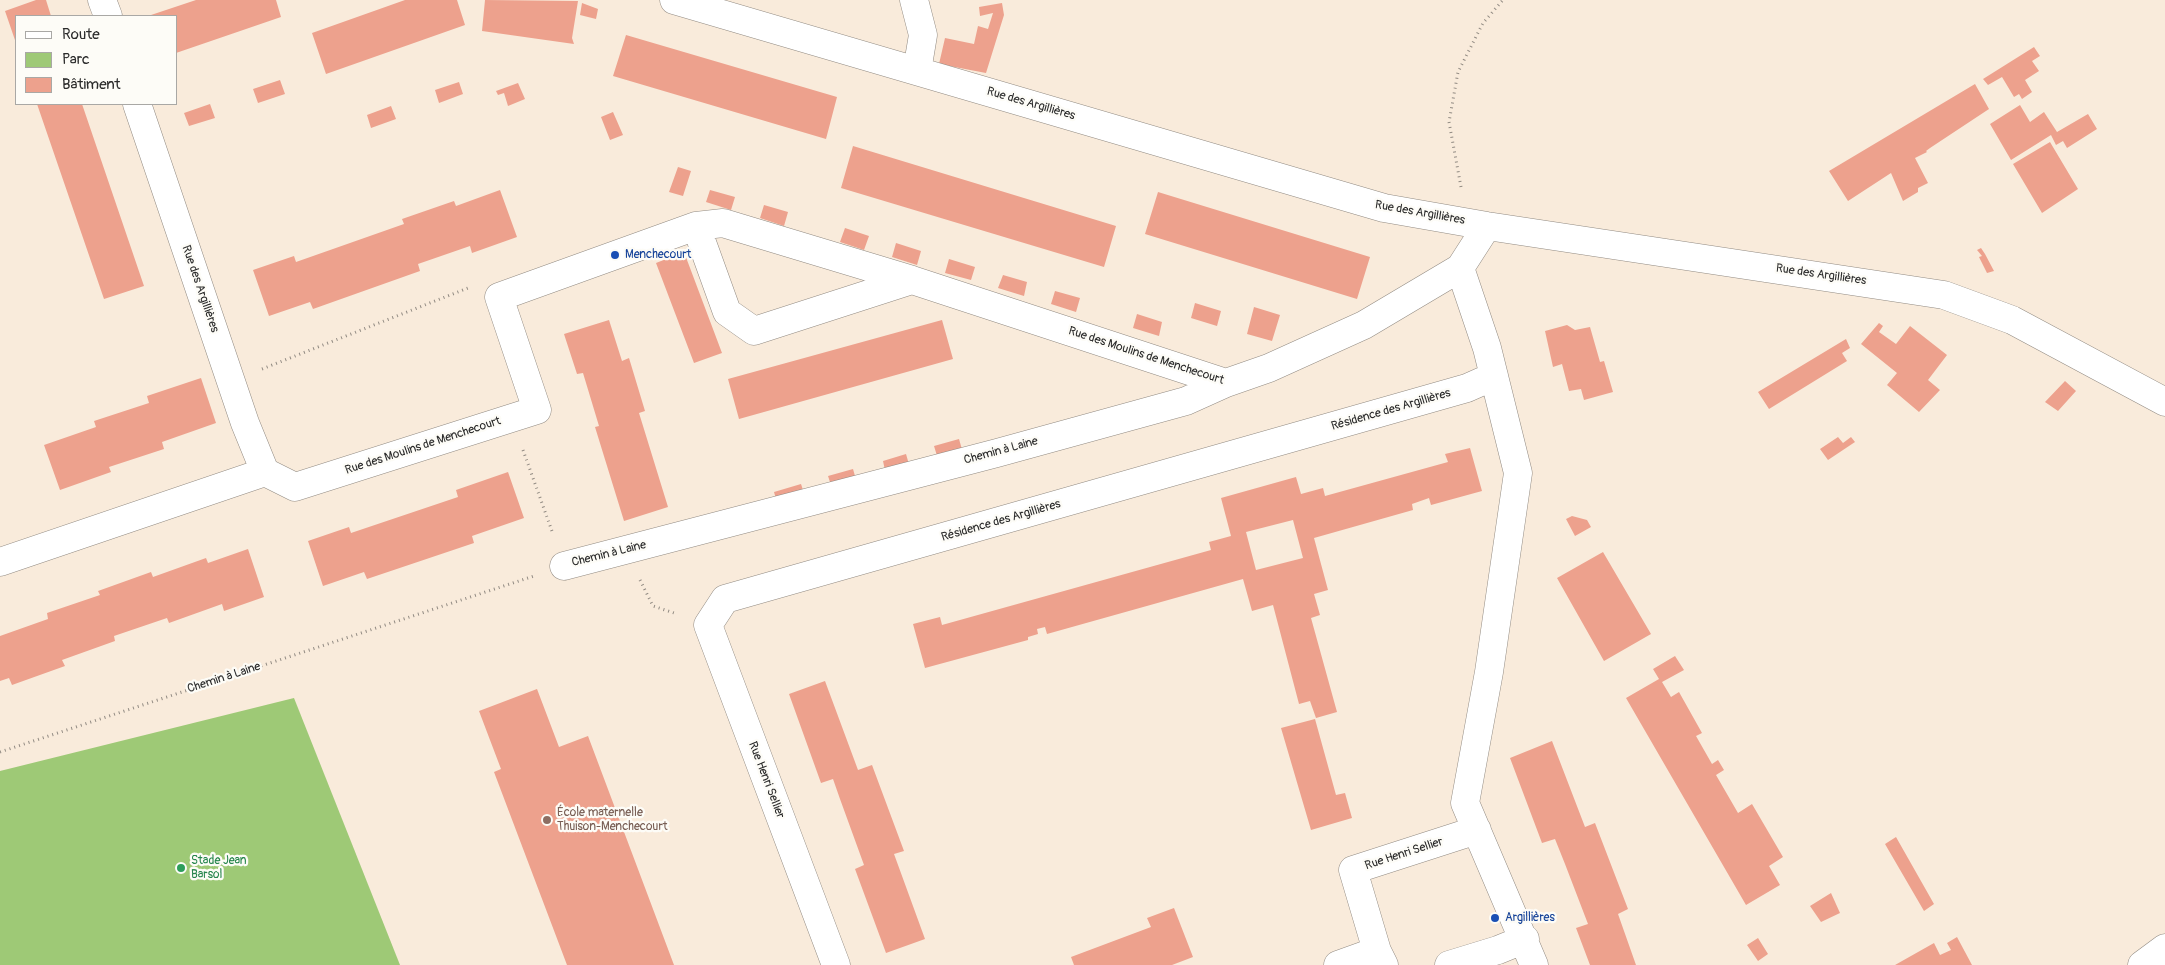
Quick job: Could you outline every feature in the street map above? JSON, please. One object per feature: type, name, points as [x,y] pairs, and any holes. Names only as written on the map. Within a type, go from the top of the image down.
[{"type":"street","points":[[102,0],[108,15]]},
{"type":"street","name":"Rue des Argillières","points":[[674,0],[1384,208],[1477,224],[1944,295],[2012,320],[2165,402]]},
{"type":"street","points":[[914,0],[924,35],[917,71]]},
{"type":"street","name":"Rue des Argillières","points":[[137,105],[231,381],[265,472]]},
{"type":"street","name":"Rue des Moulins de Menchecourt","points":[[265,472],[296,487],[537,410],[499,296],[696,226],[722,223],[912,280],[1226,383],[1269,368],[1364,325],[1460,268],[1477,224]]},
{"type":"street","points":[[696,226],[726,312],[754,331],[912,280]]},
{"type":"street","points":[[1460,268],[1494,376],[1518,473],[1490,672],[1465,803],[1525,939],[1534,965]]},
{"type":"street","name":"Résidence des Argillières","points":[[708,625],[725,599],[1467,388],[1494,376]]},
{"type":"street","name":"Chemin à Laine","points":[[564,566],[997,453],[1186,400],[1226,383]]},
{"type":"street","points":[[0,562],[265,472]]},
{"type":"street","name":"Rue Henri Sellier","points":[[708,625],[836,965]]},
{"type":"street","name":"Rue Henri Sellier","points":[[1338,965],[1381,958],[1353,870],[1478,830]]},
{"type":"street","points":[[1449,965],[1498,950],[1525,939]]},
{"type":"street","points":[[2142,965],[2165,948]]},
{"type":"path","points":[[1477,224],[1449,122],[1458,72],[1483,23],[1503,0]]},
{"type":"path","points":[[231,381],[476,285],[499,296]]},
{"type":"path","points":[[512,418],[564,566]]},
{"type":"path","points":[[626,550],[654,606],[708,625]]},
{"type":"path","name":"Chemin à Laine","points":[[0,752],[564,566]]},
{"type":"green space","name":"Stade Jean Barsol","points":[[294,698],[400,965],[0,965],[0,771]]},
{"type":"building","points":[[36,0],[46,0],[51,15],[15,15],[15,40],[5,11]]},
{"type":"building","points":[[196,0],[276,0],[281,17],[178,52],[178,15],[151,15]]},
{"type":"building","points":[[405,0],[457,0],[465,25],[326,74],[312,33]]},
{"type":"building","points":[[485,0],[578,1],[572,38],[574,44],[482,31]]},
{"type":"building","points":[[582,3],[598,9],[596,19],[580,15]]},
{"type":"building","points":[[1002,3],[1004,15],[986,73],[939,64],[945,38],[974,44],[978,26],[988,29],[993,13],[980,16],[979,7]]},
{"type":"building","points":[[626,35],[837,97],[826,139],[613,76]]},
{"type":"building","points":[[2034,47],[2040,56],[2032,61],[2039,71],[2025,80],[2032,92],[2022,99],[2019,94],[2014,97],[2002,77],[1988,85],[1983,79]]},
{"type":"building","points":[[280,80],[285,94],[258,103],[253,89]]},
{"type":"building","points":[[459,82],[463,94],[439,103],[435,90]]},
{"type":"building","points":[[518,83],[525,99],[508,106],[504,93],[498,95],[496,91]]},
{"type":"building","points":[[1975,84],[1989,109],[1930,148],[1927,152],[1915,158],[1928,183],[1918,188],[1918,192],[1903,201],[1891,173],[1848,201],[1829,171]]},
{"type":"building","points":[[210,104],[215,118],[189,126],[184,113]]},
{"type":"building","points":[[37,105],[82,105],[144,286],[104,299]]},
{"type":"building","points":[[2020,105],[2030,122],[2044,112],[2057,132],[2088,114],[2097,129],[2067,148],[2063,141],[2056,145],[2051,135],[2011,160],[1990,124]]},
{"type":"building","points":[[391,106],[396,119],[371,128],[367,115]]},
{"type":"building","points":[[613,112],[623,135],[610,140],[601,117]]},
{"type":"building","points":[[2050,142],[2078,189],[2042,213],[2013,164]]},
{"type":"building","points":[[853,146],[1116,226],[1104,267],[841,188]]},
{"type":"building","points":[[678,167],[691,171],[683,196],[669,192]]},
{"type":"building","points":[[500,190],[517,237],[472,253],[470,246],[418,264],[420,271],[313,309],[310,302],[269,316],[253,270],[294,256],[296,262],[404,224],[402,219],[454,201],[456,206]]},
{"type":"building","points":[[710,190],[735,197],[731,210],[706,202]]},
{"type":"building","points":[[1158,192],[1370,257],[1357,299],[1145,234]]},
{"type":"building","points":[[764,205],[788,212],[784,226],[760,218]]},
{"type":"building","points":[[845,228],[869,236],[864,250],[840,242]]},
{"type":"building","points":[[896,243],[921,251],[917,265],[892,257]]},
{"type":"building","points":[[1981,248],[1994,271],[1987,273],[1979,257],[1982,256],[1977,250]]},
{"type":"building","points":[[684,252],[722,353],[694,363],[656,263]]},
{"type":"building","points":[[949,259],[975,267],[971,280],[945,273]]},
{"type":"building","points":[[1003,275],[1027,282],[1024,296],[998,288]]},
{"type":"building","points":[[1055,291],[1080,298],[1076,312],[1051,304]]},
{"type":"building","points":[[1195,303],[1221,311],[1217,326],[1191,318]]},
{"type":"building","points":[[1254,307],[1280,315],[1272,341],[1247,334]]},
{"type":"building","points":[[1137,314],[1162,322],[1159,336],[1133,328]]},
{"type":"building","points":[[609,320],[622,361],[629,358],[645,411],[639,413],[668,507],[624,521],[595,427],[599,426],[583,373],[577,374],[564,334]]},
{"type":"building","points":[[942,320],[953,359],[739,419],[728,379]]},
{"type":"building","points":[[1879,323],[1883,326],[1879,332],[1896,344],[1910,326],[1947,355],[1928,380],[1940,390],[1919,412],[1887,385],[1897,373],[1861,344]]},
{"type":"building","points":[[1567,325],[1575,330],[1590,327],[1600,362],[1604,361],[1613,392],[1584,400],[1581,389],[1569,391],[1562,364],[1553,367],[1545,331]]},
{"type":"building","points":[[1846,339],[1850,348],[1842,353],[1847,361],[1769,409],[1758,392]]},
{"type":"building","points":[[201,378],[216,423],[162,442],[164,449],[109,467],[111,472],[60,490],[44,445],[96,427],[94,421],[149,403],[147,396]]},
{"type":"building","points":[[2065,381],[2076,391],[2058,411],[2045,402]]},
{"type":"building","points":[[1838,437],[1843,443],[1851,437],[1855,442],[1828,460],[1820,449]]},
{"type":"building","points":[[959,439],[963,453],[938,459],[934,446]]},
{"type":"building","points":[[1470,448],[1482,491],[1431,505],[1429,498],[1412,504],[1413,510],[1314,538],[1328,590],[1314,594],[1320,615],[1311,618],[1337,712],[1316,718],[1310,701],[1299,704],[1273,605],[1252,611],[1243,579],[1047,634],[1045,627],[1037,629],[1038,634],[1028,637],[1028,640],[925,668],[913,624],[940,617],[942,625],[1211,550],[1209,542],[1231,536],[1221,498],[1296,477],[1301,494],[1323,488],[1325,496],[1448,462],[1445,454]],"holes":[[[1293,520],[1303,558],[1256,570],[1246,532]]]},
{"type":"building","points":[[906,454],[910,468],[886,475],[883,461]]},
{"type":"building","points":[[853,469],[857,483],[833,491],[828,476]]},
{"type":"building","points":[[508,472],[524,518],[472,536],[474,543],[367,579],[364,572],[323,586],[308,541],[349,527],[351,533],[458,497],[456,490]]},
{"type":"building","points":[[801,484],[806,499],[778,506],[774,492]]},
{"type":"building","points":[[1572,516],[1587,520],[1591,527],[1575,536],[1566,519]]},
{"type":"building","points":[[248,549],[264,597],[224,611],[222,604],[169,623],[167,618],[114,636],[115,641],[62,660],[65,666],[12,685],[9,678],[0,681],[0,636],[48,619],[47,613],[100,595],[98,591],[151,572],[153,577],[206,558],[208,563]]},
{"type":"building","points":[[1603,552],[1651,634],[1604,661],[1557,578]]},
{"type":"building","points":[[1675,656],[1684,670],[1662,682],[1671,697],[1679,692],[1702,733],[1696,736],[1712,764],[1718,760],[1724,770],[1716,775],[1738,813],[1752,804],[1783,857],[1769,866],[1780,885],[1746,905],[1626,698],[1659,679],[1653,669]]},
{"type":"building","points":[[825,681],[858,770],[872,765],[904,851],[894,854],[925,939],[886,953],[855,869],[864,865],[833,779],[821,783],[789,694]]},
{"type":"building","points":[[537,689],[559,747],[588,736],[674,965],[567,965],[494,772],[501,769],[479,711]]},
{"type":"building","points":[[1315,719],[1336,795],[1345,793],[1352,818],[1311,830],[1281,728]]},
{"type":"building","points":[[1552,741],[1585,827],[1595,823],[1628,909],[1618,914],[1636,965],[1590,965],[1576,928],[1588,924],[1565,864],[1555,839],[1542,843],[1510,758]]},
{"type":"building","points":[[1896,837],[1934,904],[1924,911],[1885,844]]},
{"type":"building","points":[[1831,893],[1840,913],[1821,922],[1810,906]]},
{"type":"building","points":[[1174,908],[1193,957],[1172,965],[1074,965],[1071,957],[1151,927],[1147,918]]},
{"type":"building","points":[[1957,937],[1972,965],[1895,965],[1934,943],[1940,955],[1951,950],[1947,943]]},
{"type":"building","points":[[1758,938],[1768,954],[1758,961],[1747,945]]},
{"type":"place","name":"Menchecourt","points":[[615,255]]},
{"type":"place","name":"École maternelle Thuison-Menchecourt","points":[[547,820]]},
{"type":"place","name":"Stade Jean Barsol","points":[[181,868]]},
{"type":"place","name":"Argillières","points":[[1495,918]]}]
